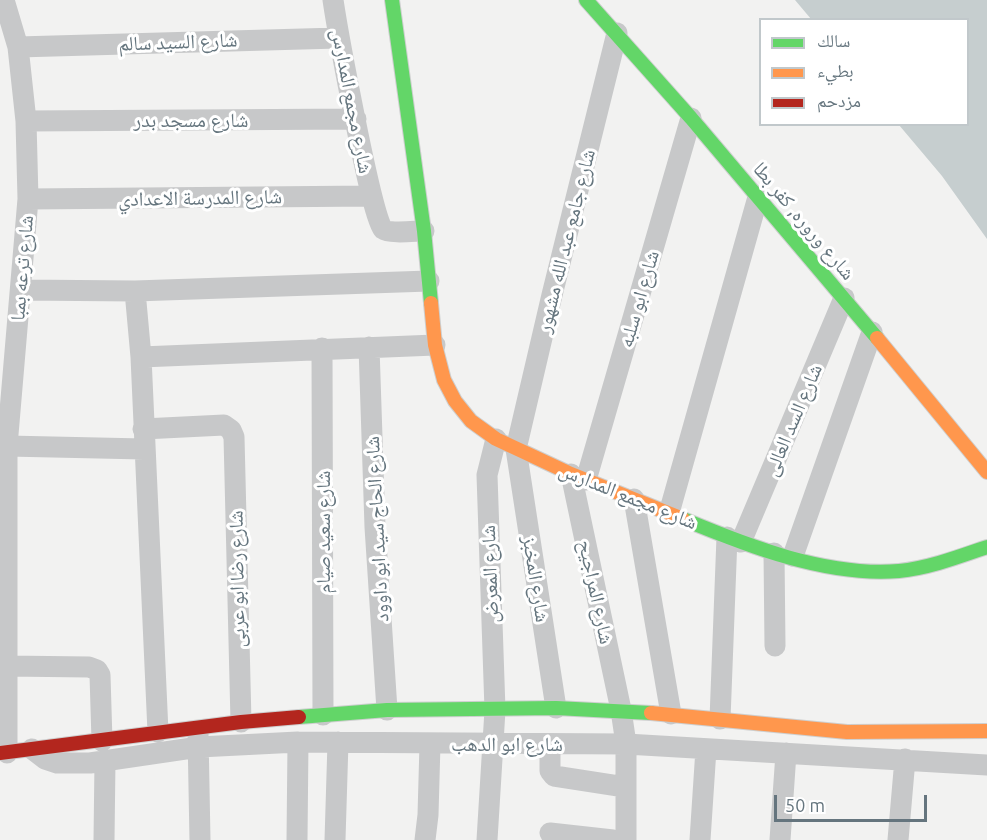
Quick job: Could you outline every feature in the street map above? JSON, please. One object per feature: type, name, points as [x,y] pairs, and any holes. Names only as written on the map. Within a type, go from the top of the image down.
[{"type":"street","name":"شارع ترعه بمبا","points":[[3,753],[7,666],[6,380],[21,290],[28,199],[26,122],[18,47],[4,0]]},
{"type":"street","name":"شارع مجمع المدارس","points":[[333,0],[338,38],[379,225],[387,231],[424,231]]},
{"type":"street","name":"شارع مجمع المدارس","points":[[392,0],[424,231],[435,345],[444,380],[455,401],[471,420],[496,439],[579,477],[734,539],[783,555],[837,568],[868,572],[900,571],[938,564],[987,547]]},
{"type":"street","name":"شارع وروره, كفر بطا","points":[[586,0],[691,118],[844,298],[987,472]]},
{"type":"street","name":"شارع جامع عبد الله مشهور","points":[[516,449],[617,33]]},
{"type":"street","name":"شارع السيد سالم","points":[[18,47],[338,38]]},
{"type":"street","name":"شارع ابو سلبه","points":[[579,477],[691,118]]},
{"type":"street","name":"شارع مسجد بدر","points":[[26,122],[356,119]]},
{"type":"street","name":"شارع المدرسة الاعدادي","points":[[28,199],[371,196]]},
{"type":"street","points":[[669,513],[758,197]]},
{"type":"street","points":[[21,290],[135,291],[429,281]]},
{"type":"street","points":[[135,291],[141,357],[158,732]]},
{"type":"street","name":"شارع السد العالى","points":[[734,539],[844,298]]},
{"type":"street","points":[[775,646],[783,555],[872,332]]},
{"type":"street","points":[[141,357],[435,345]]},
{"type":"street","name":"شارع الحاج سيد ابو داوود","points":[[369,346],[375,527],[387,710]]},
{"type":"street","name":"شارع سعيد صيام","points":[[322,348],[323,715]]},
{"type":"street","name":"شارع رضا ابو عربى","points":[[144,439],[224,425],[231,430],[234,436],[241,722]]},
{"type":"street","points":[[7,446],[144,439]]},
{"type":"street","name":"شارع المعرض","points":[[487,840],[495,710],[487,475],[496,439]]},
{"type":"street","name":"شارع المخبز","points":[[516,449],[556,708]]},
{"type":"street","name":"شارع المراجيح","points":[[579,477],[626,744],[626,840]]},
{"type":"street","points":[[634,499],[671,714]]},
{"type":"street","points":[[720,719],[734,539]]},
{"type":"street","points":[[7,666],[89,667],[98,670],[104,751],[104,840]]},
{"type":"street","name":"شارع ابو الدهب","points":[[104,751],[198,737],[241,722],[387,710],[556,708],[621,710],[847,732],[987,731]]},
{"type":"street","name":"شارع ابو الدهب","points":[[3,753],[32,749],[45,759],[90,764],[104,751],[158,732],[198,737],[298,742],[626,744],[987,765]]},
{"type":"street","points":[[844,756],[847,732]]},
{"type":"street","points":[[198,737],[200,840]]},
{"type":"street","points":[[297,840],[298,742]]},
{"type":"street","points":[[335,840],[338,742]]},
{"type":"street","points":[[425,840],[430,744]]},
{"type":"street","points":[[549,744],[550,771],[554,776],[626,787]]},
{"type":"street","points":[[700,840],[706,749]]},
{"type":"street","points":[[780,840],[786,753]]},
{"type":"street","points":[[898,840],[905,759]]},
{"type":"street","points":[[550,833],[613,840]]},
{"type":"shaded area","points":[[795,0],[987,0],[987,239],[942,176],[900,126],[969,126],[969,18],[810,18]]},
{"type":"traffic: fast","points":[[392,0],[424,231],[431,303]]},
{"type":"traffic: fast","points":[[586,0],[691,118],[877,338]]},
{"type":"traffic: fast","points":[[683,519],[788,557],[816,564],[872,572],[910,570],[987,547]]},
{"type":"traffic: fast","points":[[299,717],[387,710],[556,708],[651,713]]},
{"type":"traffic: slow","points":[[431,303],[435,345],[444,380],[455,401],[471,421],[496,439],[571,474],[683,519]]},
{"type":"traffic: slow","points":[[877,338],[987,472]]},
{"type":"traffic: slow","points":[[651,713],[847,732],[987,731]]},
{"type":"traffic: jam","points":[[0,753],[241,722],[299,717]]}]
